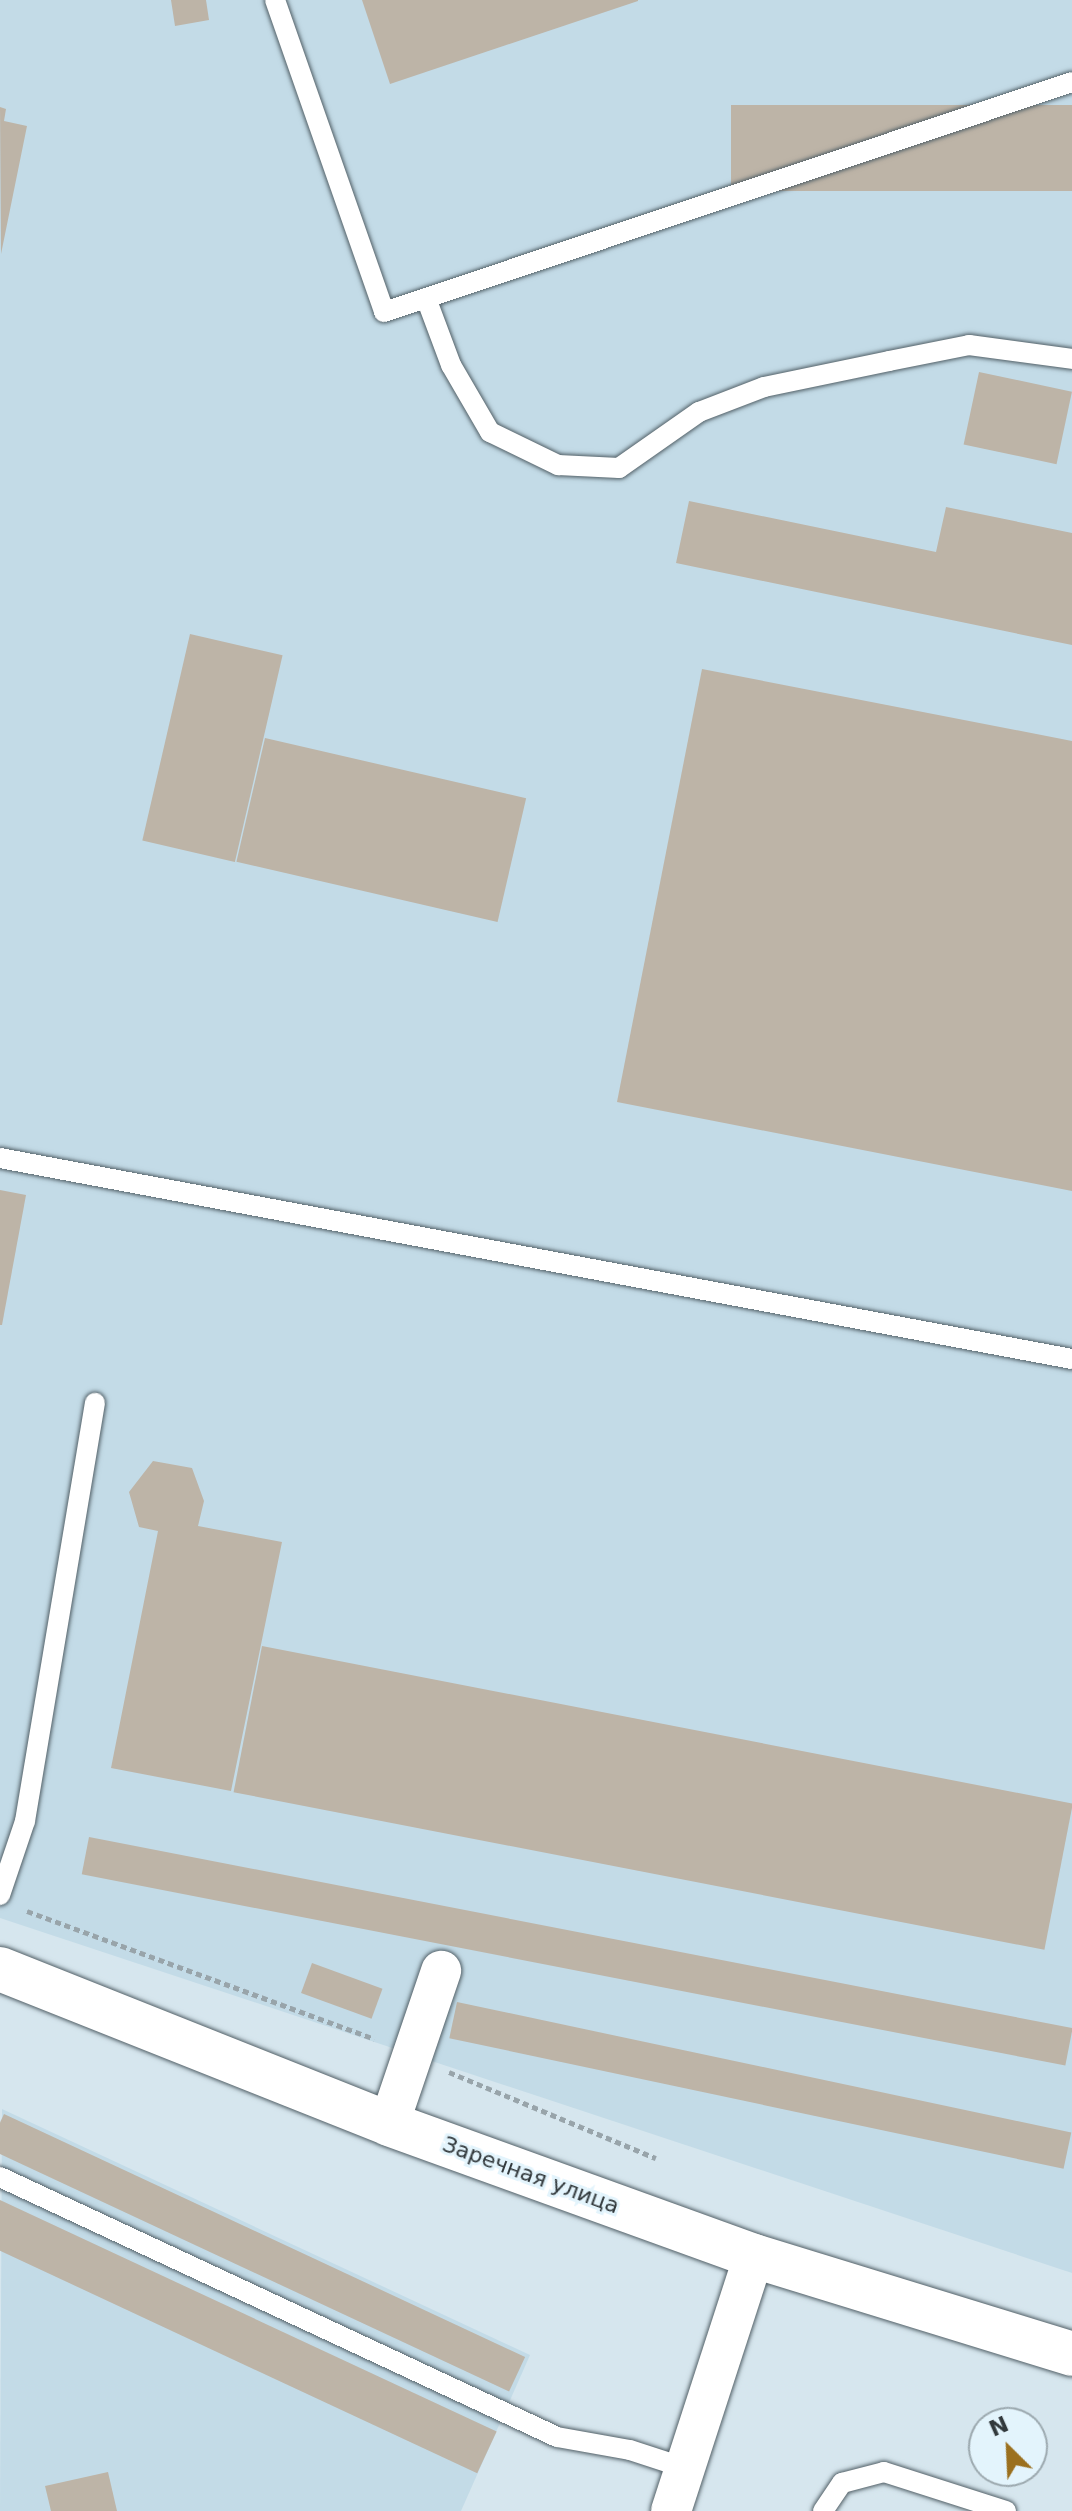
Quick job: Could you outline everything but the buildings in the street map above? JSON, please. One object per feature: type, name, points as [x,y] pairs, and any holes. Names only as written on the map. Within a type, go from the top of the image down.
[{"type":"street","name":"Заречная улица","points":[[0,1969],[389,2124],[754,2256],[1072,2354]]},
{"type":"street","points":[[389,2124],[441,1971]]},
{"type":"street","points":[[671,2511],[754,2256]]},
{"type":"lane","points":[[275,0],[384,312],[1072,82]]},
{"type":"lane","points":[[426,298],[451,365],[490,432],[558,465],[619,468],[699,412],[764,387],[873,364],[969,345],[1072,359]]},
{"type":"lane","points":[[0,1158],[1072,1359]]},
{"type":"lane","points":[[7,1901],[25,1821],[95,1403]]},
{"type":"lane","points":[[0,2177],[557,2437],[630,2450],[685,2468]]},
{"type":"lane","points":[[823,2511],[842,2483],[884,2472],[1006,2511]]},
{"type":"path","points":[[7,1901],[412,2056],[656,2158]]},
{"type":"shaded area","points":[[0,0],[1072,0],[1072,2273],[0,1918]]},
{"type":"shaded area","points":[[2,2109],[530,2355],[461,2511],[0,2511]]}]
